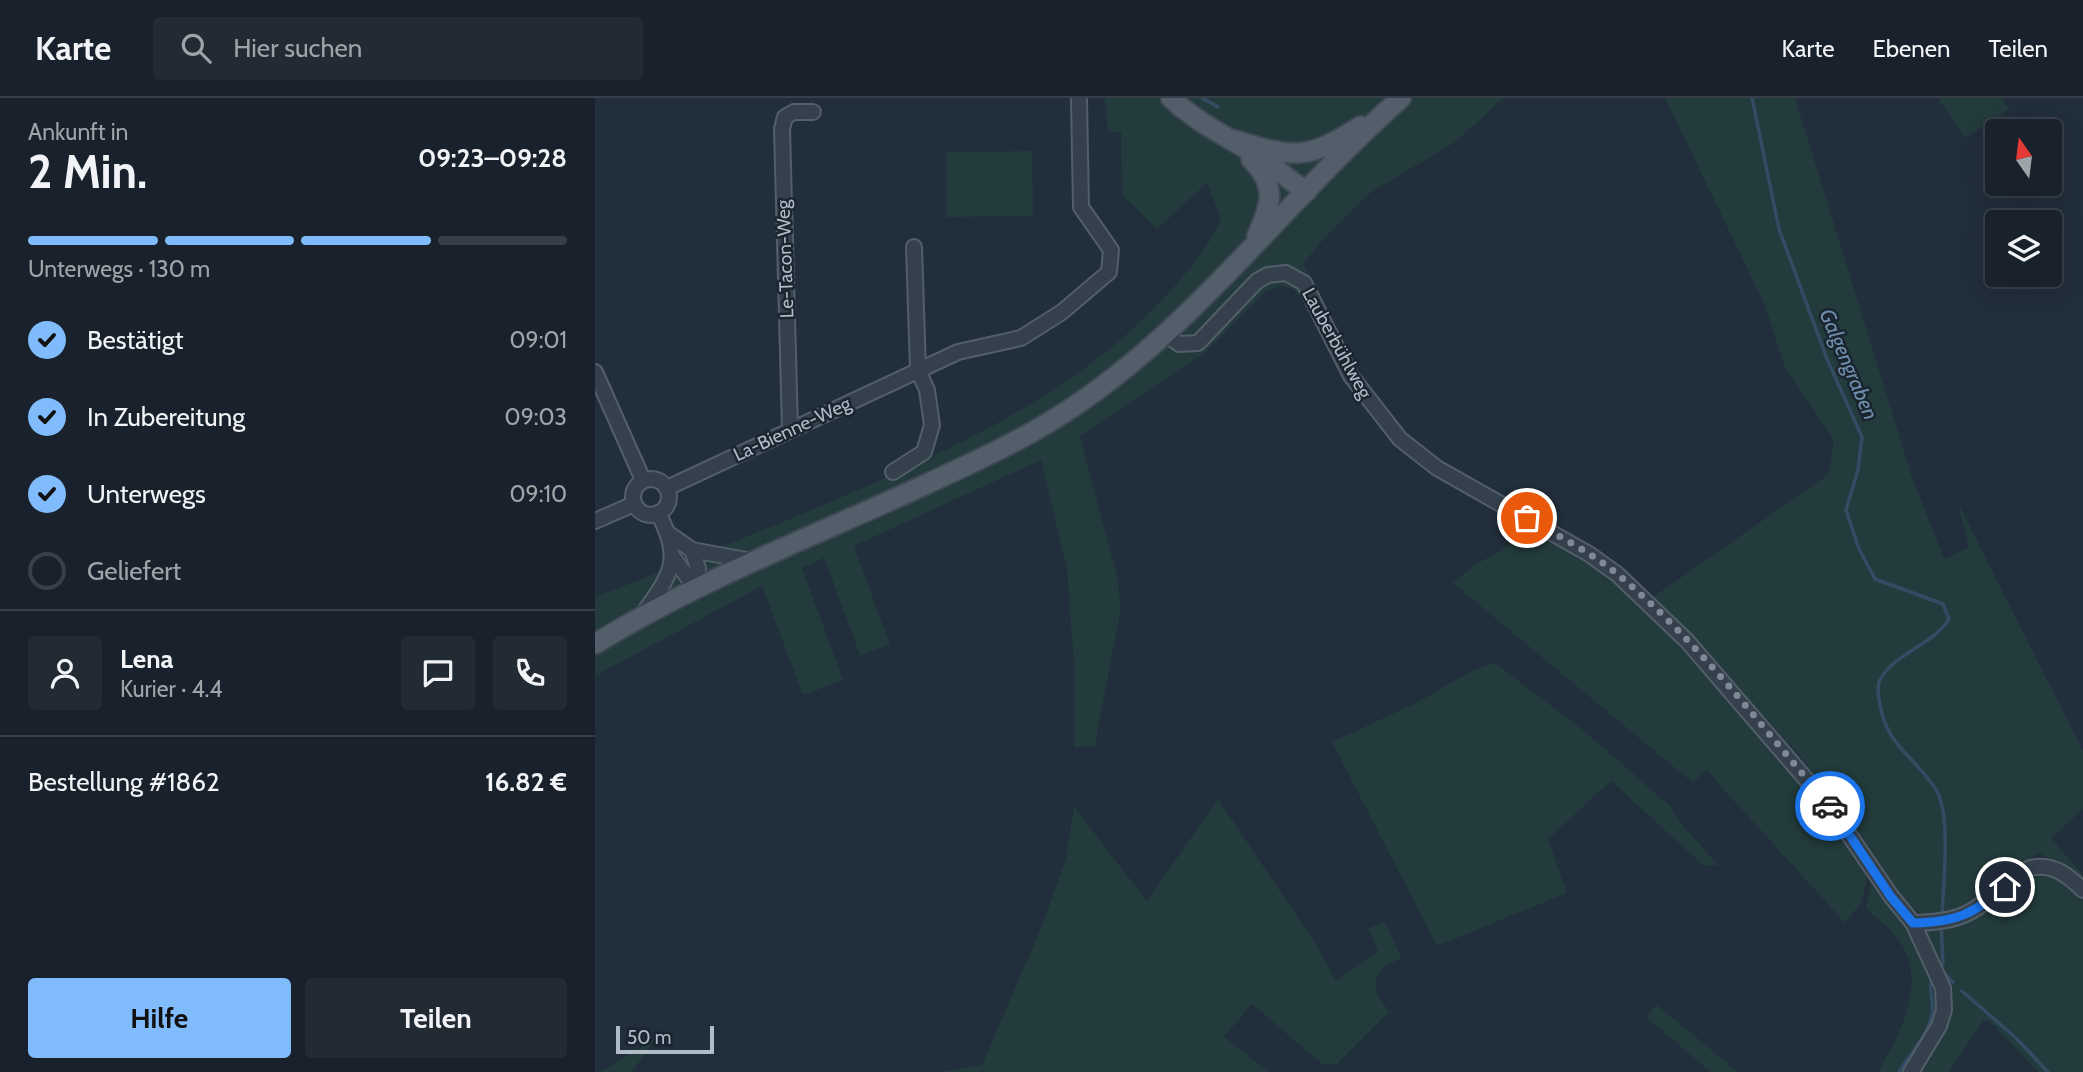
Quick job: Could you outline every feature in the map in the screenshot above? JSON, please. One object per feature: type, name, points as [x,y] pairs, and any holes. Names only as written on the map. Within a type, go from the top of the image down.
[{"type":"main road","points":[[1171,98],[1204,124],[1267,162],[1286,180],[1308,190]]},
{"type":"main road","points":[[1234,140],[1283,154],[1295,155],[1322,149],[1396,102]]},
{"type":"main road","points":[[595,643],[695,587],[971,463],[1055,419],[1113,379],[1167,335],[1396,102]]},
{"type":"main road","points":[[1234,140],[1263,172],[1270,190],[1269,208],[1254,245]]},
{"type":"main road","points":[[1283,154],[1300,168],[1308,190]]},
{"type":"street","name":"La-Bienne-Weg","points":[[667,488],[958,352],[1021,338],[1062,312],[1109,272],[1111,250],[1081,207],[1079,101]]},
{"type":"street","name":"Le-Tacon-Weg","points":[[790,430],[782,129],[785,117],[794,112],[813,112]]},
{"type":"street","points":[[893,472],[924,452],[932,425],[927,390],[918,370],[914,247]]},
{"type":"street","name":"Lauberbühlweg","points":[[1167,335],[1179,344],[1198,343],[1257,281],[1268,275],[1286,273],[1304,283],[1351,376],[1400,439],[1437,468],[1589,554],[1617,574],[1651,605],[1687,641],[1830,807],[1891,897],[1913,923],[1943,988],[1944,1010],[1939,1026],[1911,1072]]},
{"type":"street","points":[[595,372],[643,480]]},
{"type":"street","points":[[643,480],[659,481],[667,488],[668,503],[658,513],[643,513],[634,504],[634,489],[643,480]]},
{"type":"street","points":[[595,522],[634,504]]},
{"type":"street","points":[[643,614],[669,577],[672,556],[669,534],[658,513]]},
{"type":"street","points":[[669,534],[692,550],[754,562]]},
{"type":"street","points":[[692,550],[698,568],[695,587]]},
{"type":"street","points":[[672,556],[695,587]]},
{"type":"street","points":[[1913,923],[1957,920],[1969,915],[2030,868],[2042,865],[2055,868],[2083,890]]},
{"type":"green space","points":[[1105,98],[1503,98],[1457,141],[1370,193],[1326,236],[1303,264],[1321,294],[1302,299],[1294,289],[1281,286],[1265,292],[1207,351],[1080,437],[1117,576],[1121,607],[1095,746],[1074,747],[1074,665],[1067,569],[1041,460],[854,546],[890,645],[860,655],[824,558],[802,568],[843,680],[803,695],[762,586],[595,676],[595,597],[821,506],[964,441],[1054,389],[1097,359],[1136,326],[1173,288],[1200,255],[1221,219],[1207,183],[1157,229],[1122,195],[1121,132],[1108,132]]},
{"type":"green space","points":[[1665,98],[1795,98],[1912,477],[1944,559],[1969,547],[1958,503],[2083,751],[2083,809],[2051,838],[2083,875],[2083,884],[2058,862],[2038,853],[1975,904],[1958,913],[1941,917],[1923,914],[1904,903],[1807,764],[1653,597],[1829,474],[1834,440],[1785,367],[1764,303]]},
{"type":"green space","points":[[1938,98],[2002,98],[2009,109],[1994,119],[1985,119],[1985,125],[1965,138]]},
{"type":"green space","points":[[1032,151],[1033,216],[946,217],[946,152]]},
{"type":"green space","points":[[1534,531],[1582,556],[1627,590],[1828,808],[1863,860],[1867,880],[1861,903],[1845,923],[1706,770],[1693,783],[1453,583],[1475,565]]},
{"type":"green space","points":[[1495,663],[1582,729],[1670,806],[1679,821],[1718,865],[1704,866],[1611,781],[1548,839],[1567,893],[1437,946],[1332,742],[1418,702],[1473,670]]},
{"type":"green space","points":[[1218,799],[1317,946],[1336,981],[1378,951],[1368,929],[1384,921],[1402,958],[1386,965],[1376,976],[1376,992],[1389,1012],[1337,1064],[1322,1064],[1252,1004],[1224,1037],[1269,1072],[938,1072],[982,1065],[1041,928],[1066,859],[1074,807],[1147,901]]},
{"type":"green space","points":[[2047,870],[2083,894],[2083,1072],[2039,1072],[1988,1020],[1983,1021],[1949,1072],[1878,1072],[1895,1041],[1908,1007],[1911,972],[1907,955],[1898,939],[1866,908],[1872,876],[1921,953],[1941,1004],[1951,993],[1925,930],[1927,927],[2024,875]]},
{"type":"green space","points":[[1657,1005],[1737,1072],[1711,1072],[1646,1017]]},
{"type":"green space","points":[[655,1039],[632,1072],[600,1072]]},
{"type":"waterway","points":[[1202,98],[1218,107]]},
{"type":"waterway","name":"Galgengraben","points":[[1752,98],[1779,229],[1827,359],[1862,437],[1858,470],[1846,510],[1859,549],[1875,579],[1943,604],[1949,619],[1934,635],[1896,661],[1880,680],[1878,688],[1887,728],[1935,788],[1940,799],[1945,831],[1942,916]]},
{"type":"waterway","name":"Galgengraben","points":[[1938,970],[1943,964],[1941,923]]},
{"type":"waterway","points":[[1942,971],[1953,982]]},
{"type":"waterway","name":"Galgengraben","points":[[1899,1072],[1930,1022],[1933,1009],[1931,985],[1934,976]]},
{"type":"waterway","points":[[1962,991],[2017,1039],[2048,1072]]},
{"type":"way so far","points":[[1527,518],[1589,554],[1617,574],[1651,605],[1687,641],[1830,806]]},
{"type":"route","points":[[1830,806],[1891,897],[1913,923],[1957,920],[1969,915],[2005,887]]}]
